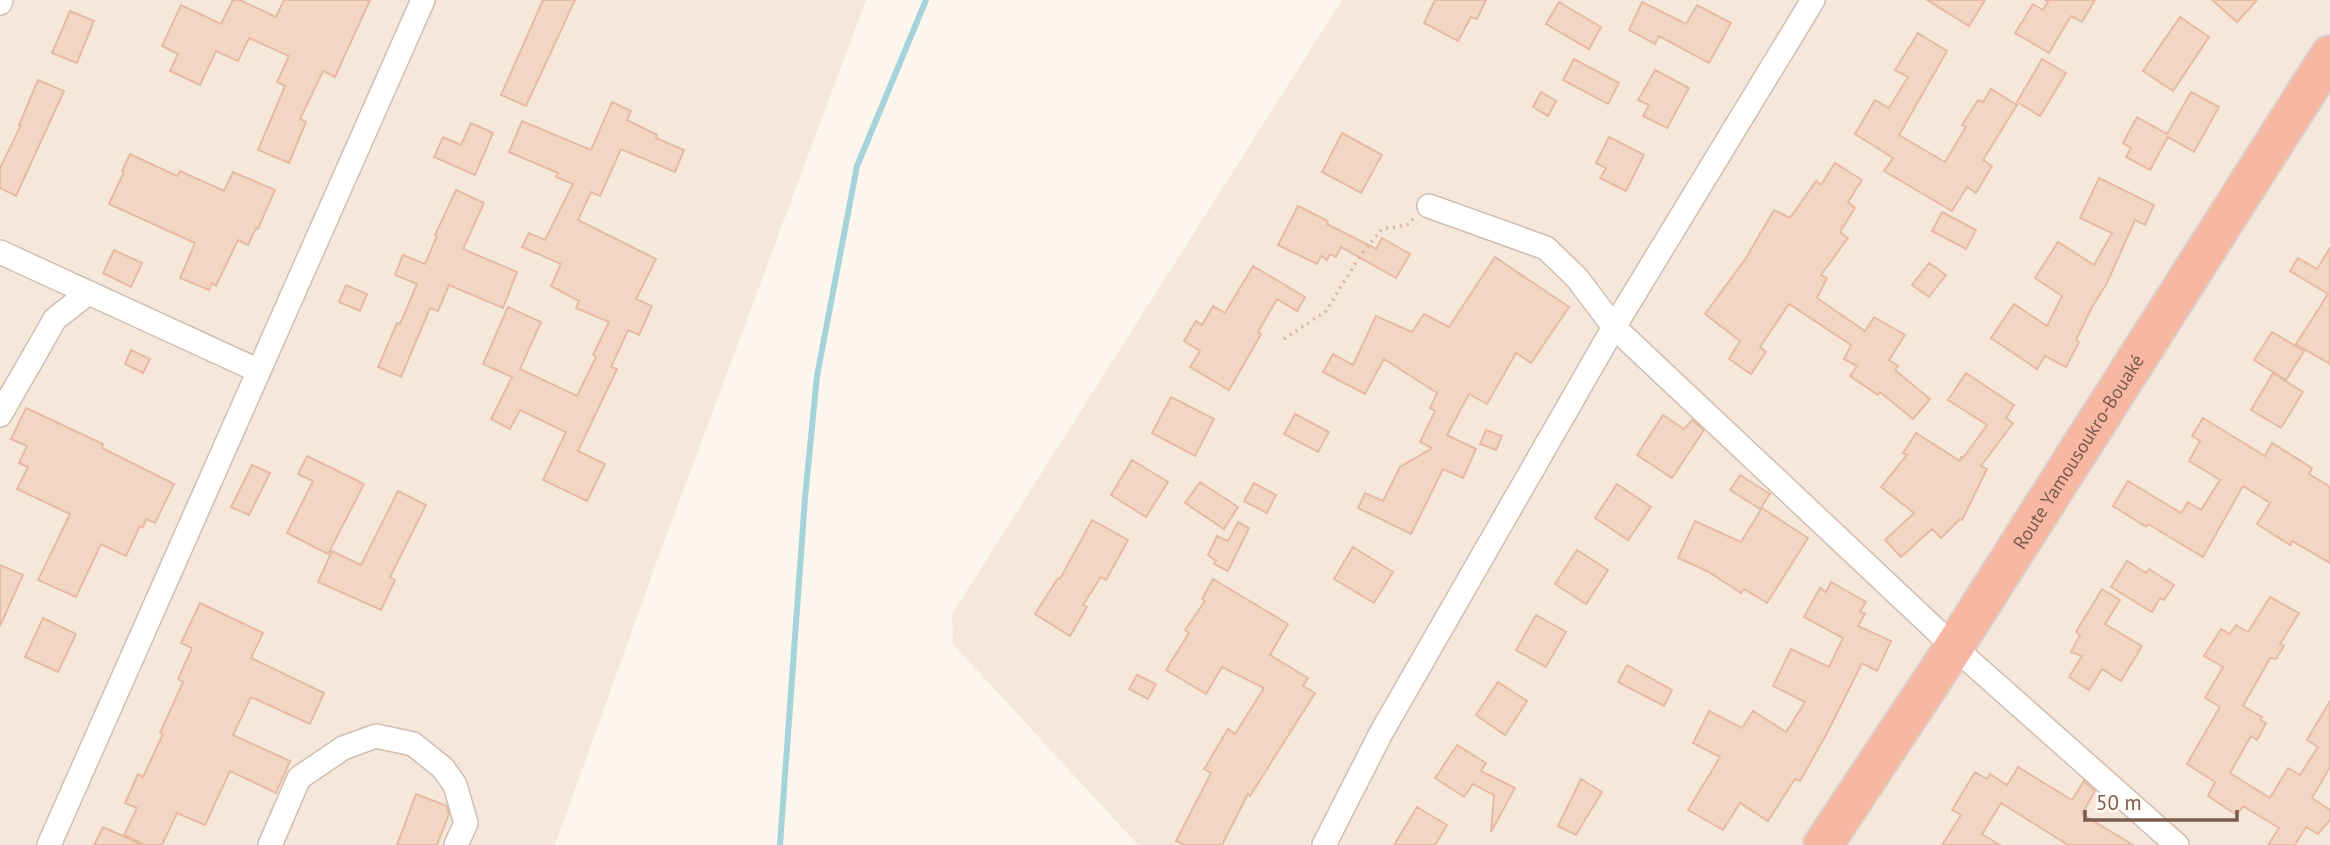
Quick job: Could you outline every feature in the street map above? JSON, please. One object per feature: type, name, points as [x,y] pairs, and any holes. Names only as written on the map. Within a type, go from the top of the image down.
[{"type":"highway","name":"Route Yamousoukro-Bouaké","points":[[1822,845],[1954,647],[2330,55]]},
{"type":"street","points":[[49,845],[423,0]]},
{"type":"street","points":[[1324,845],[1381,733],[1614,327],[1813,0]]},
{"type":"street","points":[[1429,206],[1546,248],[1577,278],[1614,327],[1954,647],[2177,845]]},
{"type":"street","points":[[0,252],[259,371]]},
{"type":"street","points":[[0,415],[55,319],[88,293]]},
{"type":"street","points":[[270,845],[299,778],[343,748],[376,736],[413,744],[443,768],[455,785],[466,823],[456,845]]},
{"type":"path","points":[[1284,339],[1326,311],[1360,256],[1382,229],[1406,225],[1429,206]]},
{"type":"shaded area","points":[[0,0],[866,0],[661,550],[555,845],[0,845]]},
{"type":"shaded area","points":[[1342,0],[2330,0],[2330,845],[1138,845],[953,644],[952,614]]},
{"type":"building","points":[[233,0],[240,0],[276,17],[284,0],[370,0],[335,77],[323,71],[300,119],[306,122],[289,163],[258,150],[285,86],[277,82],[289,56],[249,38],[238,61],[216,51],[200,85],[170,71],[178,54],[162,46],[181,5],[221,24]]},
{"type":"building","points":[[543,0],[575,0],[526,106],[501,95]]},
{"type":"building","points":[[1435,0],[1486,0],[1477,19],[1471,17],[1458,41],[1424,23]]},
{"type":"building","points":[[1927,0],[1985,0],[1969,26]]},
{"type":"building","points":[[2045,0],[2095,0],[2082,22],[2071,16],[2049,53],[2015,33],[2033,4],[2043,10],[2048,2]]},
{"type":"building","points":[[2212,0],[2257,0],[2237,22]]},
{"type":"building","points":[[1559,2],[1601,27],[1589,49],[1546,24]]},
{"type":"building","points":[[1642,2],[1686,24],[1697,5],[1731,23],[1709,63],[1659,36],[1655,44],[1629,30]]},
{"type":"building","points":[[70,11],[94,21],[77,63],[52,53]]},
{"type":"building","points":[[2180,17],[2209,37],[2173,91],[2143,71]]},
{"type":"building","points":[[1918,33],[1947,51],[1899,135],[1945,162],[1966,127],[1962,125],[1978,100],[1983,102],[1991,89],[2017,105],[1983,160],[1992,166],[1976,193],[1967,187],[1952,211],[1884,171],[1893,158],[1855,134],[1875,100],[1889,108],[1908,77],[1895,70]]},
{"type":"building","points":[[1574,59],[1619,83],[1608,104],[1563,80]]},
{"type":"building","points":[[2042,59],[2066,73],[2040,116],[2017,102]]},
{"type":"building","points":[[1655,70],[1689,88],[1667,128],[1643,116],[1649,105],[1638,100]]},
{"type":"building","points":[[38,80],[64,91],[16,196],[0,188],[0,168],[21,125]]},
{"type":"building","points":[[1541,92],[1556,101],[1548,116],[1533,107]]},
{"type":"building","points":[[2191,92],[2219,107],[2194,152],[2168,137],[2150,170],[2126,157],[2131,148],[2123,143],[2137,117],[2167,134]]},
{"type":"building","points":[[612,102],[631,111],[627,120],[657,135],[656,138],[684,150],[675,172],[621,149],[600,196],[591,192],[578,220],[656,259],[636,299],[652,306],[639,335],[628,330],[611,367],[617,369],[578,451],[605,464],[587,501],[543,480],[566,432],[520,410],[510,429],[491,419],[512,377],[483,364],[508,307],[541,322],[520,369],[577,396],[609,322],[576,308],[579,301],[551,286],[561,264],[522,247],[529,233],[545,240],[573,184],[556,177],[558,173],[509,152],[522,121],[591,150]]},
{"type":"building","points":[[471,123],[493,133],[475,175],[434,157],[443,137],[461,145]]},
{"type":"building","points":[[1342,133],[1382,155],[1361,193],[1322,172]]},
{"type":"building","points":[[1609,137],[1644,155],[1626,191],[1600,178],[1606,168],[1596,163]]},
{"type":"building","points":[[130,154],[177,176],[180,171],[224,191],[233,172],[275,190],[258,229],[256,228],[248,245],[238,240],[216,286],[212,283],[209,290],[180,278],[195,243],[109,204]]},
{"type":"building","points":[[1835,163],[1862,180],[1848,202],[1855,208],[1840,232],[1848,238],[1821,275],[1827,278],[1817,298],[1865,331],[1874,317],[1905,335],[1889,360],[1898,366],[1895,370],[1930,399],[1913,419],[1880,392],[1878,395],[1850,376],[1857,366],[1844,359],[1851,345],[1789,304],[1760,347],[1766,352],[1751,374],[1729,359],[1740,341],[1705,314],[1746,258],[1774,210],[1790,218],[1816,181],[1821,185]]},
{"type":"building","points":[[2099,178],[2154,205],[2145,225],[2135,220],[2107,283],[2076,340],[2079,342],[2066,367],[2045,356],[2037,369],[1991,338],[2014,304],[2047,326],[2062,296],[2035,278],[2058,242],[2094,265],[2112,233],[2080,218]]},
{"type":"building","points":[[456,190],[484,203],[463,249],[517,272],[503,308],[449,285],[438,311],[430,308],[401,377],[378,367],[417,284],[395,275],[403,255],[425,264]]},
{"type":"building","points":[[1298,206],[1376,249],[1382,238],[1410,254],[1396,278],[1341,247],[1336,257],[1330,254],[1327,260],[1321,256],[1317,264],[1278,245]]},
{"type":"building","points":[[1942,212],[1976,230],[1966,249],[1932,231]]},
{"type":"building","points":[[2330,248],[2330,364],[2296,344],[2328,294],[2290,271],[2298,258],[2317,269]]},
{"type":"building","points":[[114,250],[142,263],[131,287],[103,273]]},
{"type":"building","points":[[1495,257],[1569,307],[1531,363],[1516,353],[1487,404],[1469,394],[1447,435],[1476,449],[1463,478],[1443,469],[1411,534],[1358,508],[1365,493],[1383,501],[1400,467],[1432,448],[1420,442],[1435,411],[1430,408],[1437,393],[1384,359],[1365,394],[1323,372],[1333,354],[1353,365],[1376,316],[1412,332],[1424,314],[1449,327]]},
{"type":"building","points":[[1929,263],[1946,275],[1929,297],[1912,285]]},
{"type":"building","points":[[1253,266],[1305,297],[1297,311],[1277,299],[1258,332],[1261,334],[1229,390],[1190,367],[1200,351],[1184,341],[1196,321],[1202,325],[1213,306],[1225,313]]},
{"type":"building","points":[[346,285],[367,294],[360,311],[339,302]]},
{"type":"building","points":[[2272,332],[2304,351],[2286,380],[2254,360]]},
{"type":"building","points":[[131,350],[150,359],[143,373],[125,364]]},
{"type":"building","points":[[1966,373],[2014,405],[2006,418],[2013,423],[1981,466],[1987,469],[1962,520],[1941,538],[1932,529],[1901,557],[1885,540],[1914,513],[1881,487],[1907,455],[1903,453],[1916,433],[1960,461],[1961,457],[1963,458],[1987,425],[1948,400]]},
{"type":"building","points":[[2273,373],[2303,392],[2281,428],[2251,410]]},
{"type":"building","points":[[1171,397],[1214,419],[1195,456],[1152,433]]},
{"type":"building","points":[[26,408],[103,444],[102,448],[174,484],[155,523],[146,519],[126,556],[101,544],[76,597],[38,580],[70,514],[17,489],[28,467],[19,463],[27,446],[11,439]]},
{"type":"building","points":[[1295,414],[1329,432],[1318,452],[1284,434]]},
{"type":"building","points":[[1663,415],[1684,429],[1692,420],[1704,430],[1672,478],[1637,455]]},
{"type":"building","points":[[2203,418],[2265,456],[2272,443],[2312,468],[2309,474],[2330,487],[2330,563],[2292,541],[2290,545],[2257,524],[2270,503],[2243,486],[2203,557],[2113,506],[2128,481],[2181,513],[2188,502],[2201,510],[2220,480],[2189,461],[2200,441],[2192,436]]},
{"type":"building","points":[[1486,430],[1502,436],[1496,450],[1480,444]]},
{"type":"building","points":[[307,456],[364,484],[328,554],[287,533],[313,481],[298,474]]},
{"type":"building","points":[[1132,460],[1168,482],[1146,517],[1111,495]]},
{"type":"building","points":[[252,465],[270,473],[249,515],[231,507]]},
{"type":"building","points":[[1740,475],[1770,494],[1760,509],[1730,490]]},
{"type":"building","points":[[1200,482],[1238,507],[1224,529],[1185,503]]},
{"type":"building","points":[[1254,483],[1276,495],[1267,513],[1244,501]]},
{"type":"building","points":[[1617,484],[1651,507],[1628,540],[1595,518]]},
{"type":"building","points":[[398,491],[426,505],[390,577],[395,580],[381,610],[318,582],[332,551],[361,565]]},
{"type":"building","points":[[1762,508],[1808,538],[1767,603],[1744,589],[1741,593],[1707,571],[1678,558],[1695,521],[1741,542]]},
{"type":"building","points":[[1092,520],[1128,540],[1106,580],[1101,577],[1083,605],[1087,607],[1070,636],[1035,614],[1058,578],[1060,579]]},
{"type":"building","points":[[1238,522],[1249,528],[1228,571],[1214,564],[1216,561],[1208,555],[1217,536],[1228,541]]},
{"type":"building","points":[[1353,547],[1393,572],[1374,603],[1334,579]]},
{"type":"building","points":[[1577,550],[1608,570],[1586,604],[1555,584]]},
{"type":"building","points":[[2127,561],[2146,573],[2149,569],[2174,585],[2164,600],[2160,598],[2152,612],[2111,587]]},
{"type":"building","points":[[0,565],[23,575],[0,626]]},
{"type":"building","points":[[1213,579],[1288,624],[1270,655],[1308,678],[1303,686],[1315,693],[1250,796],[1248,794],[1222,845],[1185,845],[1176,841],[1211,773],[1204,769],[1228,729],[1235,734],[1264,688],[1222,667],[1206,694],[1166,670],[1189,633],[1185,630],[1205,601],[1202,599]]},
{"type":"building","points":[[1831,582],[1866,602],[1860,612],[1865,614],[1858,626],[1891,641],[1877,671],[1862,663],[1800,781],[1795,779],[1768,821],[1740,803],[1723,830],[1688,810],[1720,757],[1693,743],[1709,711],[1742,728],[1753,711],[1786,732],[1805,702],[1773,686],[1791,649],[1829,667],[1843,638],[1804,617],[1820,588],[1826,592]]},
{"type":"building","points":[[2102,589],[2120,600],[2105,624],[2142,646],[2121,681],[2102,669],[2089,690],[2069,677],[2082,656],[2071,652],[2080,635],[2076,632]]},
{"type":"building","points":[[2270,597],[2299,613],[2280,644],[2284,646],[2276,659],[2270,658],[2243,706],[2262,717],[2261,720],[2266,723],[2257,740],[2251,736],[2230,773],[2270,798],[2288,768],[2300,775],[2318,747],[2307,740],[2330,701],[2330,767],[2312,798],[2330,810],[2330,820],[2318,834],[2306,827],[2295,845],[2268,845],[2279,828],[2243,806],[2237,815],[2208,796],[2215,782],[2187,764],[2220,707],[2205,698],[2223,667],[2204,656],[2221,629],[2230,634],[2236,625],[2248,632]]},
{"type":"building","points":[[200,603],[263,633],[251,658],[324,693],[310,724],[251,697],[233,735],[290,761],[276,793],[230,771],[205,825],[177,813],[162,845],[145,845],[124,835],[137,808],[125,803],[138,774],[143,777],[183,682],[178,679],[192,648],[181,643]]},
{"type":"building","points":[[1536,615],[1566,632],[1546,667],[1516,650]]},
{"type":"building","points":[[43,618],[76,634],[58,672],[25,657]]},
{"type":"building","points":[[1627,665],[1672,690],[1664,706],[1618,682]]},
{"type":"building","points":[[1137,675],[1156,684],[1148,699],[1129,689]]},
{"type":"building","points":[[1498,682],[1527,701],[1505,735],[1476,715]]},
{"type":"building","points":[[1457,745],[1486,763],[1481,771],[1515,788],[1491,832],[1494,795],[1473,784],[1464,797],[1435,778]]},
{"type":"building","points":[[2018,767],[2072,800],[2084,781],[2095,791],[2082,814],[2133,845],[2068,845],[2001,803],[1982,834],[2000,845],[1942,845],[1961,815],[1952,810],[1975,772],[1987,779],[1990,774],[2007,785]]},
{"type":"building","points":[[1581,779],[1602,792],[1576,835],[1558,826]]},
{"type":"building","points":[[416,794],[447,806],[449,814],[437,845],[397,845]]},
{"type":"building","points":[[1417,807],[1447,825],[1435,845],[1394,845]]},
{"type":"building","points":[[103,827],[142,845],[94,845]]},
{"type":"waterway","points":[[780,845],[805,498],[817,376],[857,166],[926,0]]}]
